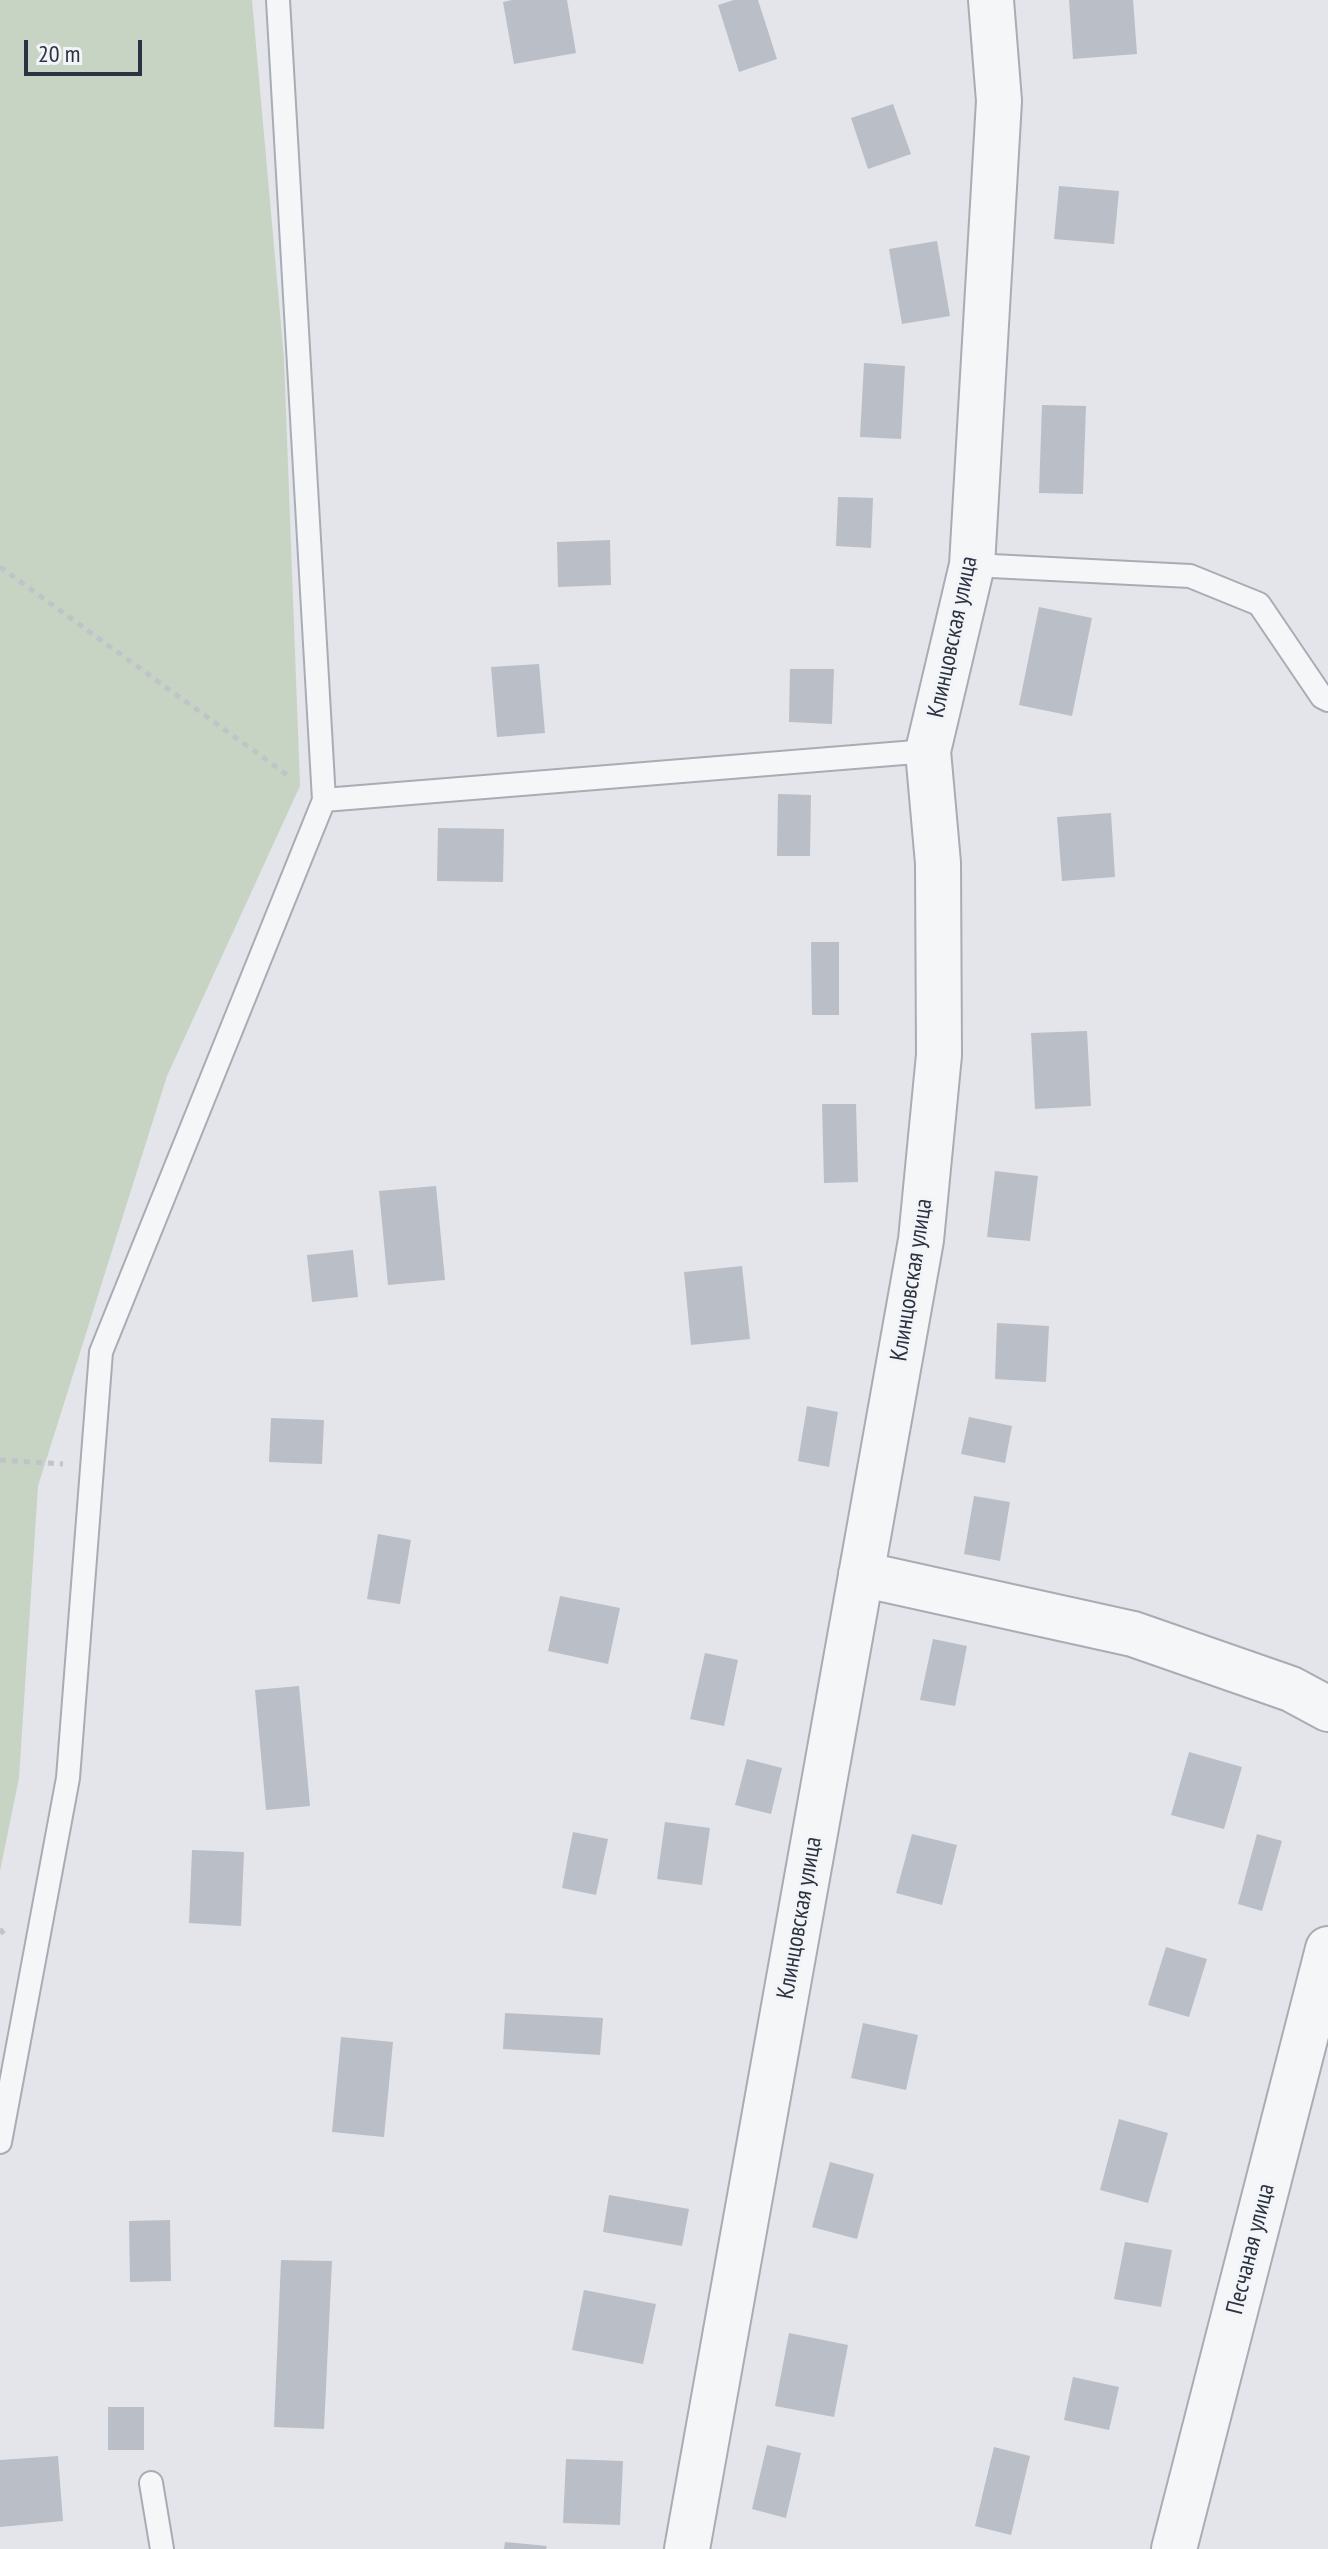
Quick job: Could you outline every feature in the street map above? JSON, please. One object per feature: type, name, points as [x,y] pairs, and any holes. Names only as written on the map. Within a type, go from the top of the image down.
[{"type":"street","name":"Клинцовская улица","points":[[687,2549],[921,1240],[939,1055],[938,863],[928,751],[972,565],[999,101],[991,0]]},
{"type":"street","points":[[861,1574],[1133,1634],[1291,1689],[1328,1709]]},
{"type":"street","name":"Песчаная улица","points":[[1174,2549],[1328,1949]]},
{"type":"lane","points":[[0,2142],[68,1778],[101,1352],[324,800],[278,0]]},
{"type":"lane","points":[[972,565],[1190,576],[1259,604],[1322,697],[1328,700]]},
{"type":"lane","points":[[324,800],[928,751]]},
{"type":"lane","points":[[151,2483],[162,2549]]},
{"type":"path","points":[[0,567],[324,800]]},
{"type":"path","points":[[0,1460],[92,1466]]},
{"type":"green space","points":[[0,0],[252,0],[284,358],[300,786],[167,1076],[38,1486],[19,1778],[0,1871]]},
{"type":"building","points":[[567,0],[576,53],[514,64],[503,2]]},
{"type":"building","points":[[734,0],[758,0],[777,59],[739,72],[718,5]]},
{"type":"building","points":[[1069,0],[1133,0],[1137,54],[1073,59]]},
{"type":"building","points":[[893,104],[911,154],[868,169],[851,118]]},
{"type":"building","points":[[1059,186],[1119,191],[1114,244],[1054,239]]},
{"type":"building","points":[[937,241],[950,316],[902,324],[889,249]]},
{"type":"building","points":[[864,363],[905,366],[901,439],[860,437]]},
{"type":"building","points":[[1042,405],[1086,406],[1083,494],[1039,493]]},
{"type":"building","points":[[838,497],[873,498],[871,548],[836,546]]},
{"type":"building","points":[[610,540],[611,585],[558,587],[557,542]]},
{"type":"building","points":[[1039,607],[1092,618],[1072,716],[1019,705]]},
{"type":"building","points":[[539,664],[545,733],[497,737],[491,667]]},
{"type":"building","points":[[790,669],[834,669],[832,724],[789,722]]},
{"type":"building","points":[[778,794],[811,795],[810,856],[777,856]]},
{"type":"building","points":[[1111,813],[1115,877],[1062,881],[1057,817]]},
{"type":"building","points":[[438,828],[504,829],[503,882],[437,881]]},
{"type":"building","points":[[811,942],[839,942],[839,1015],[812,1015]]},
{"type":"building","points":[[1087,1031],[1091,1106],[1035,1109],[1031,1033]]},
{"type":"building","points":[[822,1104],[856,1104],[858,1182],[824,1183]]},
{"type":"building","points":[[995,1171],[1038,1176],[1030,1241],[987,1237]]},
{"type":"building","points":[[436,1186],[445,1280],[388,1285],[379,1191]]},
{"type":"building","points":[[353,1250],[358,1297],[312,1302],[307,1255]]},
{"type":"building","points":[[742,1266],[750,1339],[691,1345],[684,1272]]},
{"type":"building","points":[[997,1323],[1049,1326],[1046,1382],[995,1379]]},
{"type":"building","points":[[807,1406],[838,1412],[829,1467],[798,1461]]},
{"type":"building","points":[[969,1417],[1012,1426],[1005,1463],[961,1454]]},
{"type":"building","points":[[271,1418],[324,1420],[322,1464],[269,1462]]},
{"type":"building","points":[[974,1496],[1010,1502],[1000,1561],[964,1554]]},
{"type":"building","points":[[378,1534],[411,1540],[400,1604],[367,1599]]},
{"type":"building","points":[[560,1596],[620,1608],[608,1664],[548,1651]]},
{"type":"building","points":[[933,1639],[967,1646],[955,1706],[920,1700]]},
{"type":"building","points":[[705,1653],[738,1660],[724,1726],[690,1719]]},
{"type":"building","points":[[299,1686],[310,1806],[266,1810],[255,1690]]},
{"type":"building","points":[[1189,1752],[1242,1767],[1224,1829],[1171,1815]]},
{"type":"building","points":[[747,1759],[782,1768],[771,1814],[735,1805]]},
{"type":"building","points":[[665,1822],[710,1828],[702,1885],[657,1879]]},
{"type":"building","points":[[573,1832],[608,1839],[596,1895],[562,1888]]},
{"type":"building","points":[[912,1834],[957,1845],[942,1905],[896,1893]]},
{"type":"building","points":[[1257,1834],[1282,1841],[1262,1911],[1238,1904]]},
{"type":"building","points":[[192,1850],[244,1852],[241,1926],[189,1923]]},
{"type":"building","points":[[1166,1947],[1207,1959],[1189,2017],[1148,2005]]},
{"type":"building","points":[[505,2013],[603,2018],[600,2055],[503,2049]]},
{"type":"building","points":[[863,2023],[918,2035],[906,2090],[851,2078]]},
{"type":"building","points":[[341,2037],[393,2042],[384,2137],[332,2132]]},
{"type":"building","points":[[1119,2119],[1168,2133],[1148,2203],[1100,2190]]},
{"type":"building","points":[[830,2162],[874,2174],[857,2239],[812,2227]]},
{"type":"building","points":[[609,2195],[689,2209],[682,2246],[603,2232]]},
{"type":"building","points":[[170,2220],[171,2281],[130,2282],[129,2221]]},
{"type":"building","points":[[1125,2242],[1172,2250],[1161,2307],[1114,2299]]},
{"type":"building","points":[[281,2260],[332,2261],[324,2429],[274,2427]]},
{"type":"building","points":[[584,2290],[656,2304],[643,2364],[572,2350]]},
{"type":"building","points":[[789,2333],[848,2345],[834,2417],[775,2406]]},
{"type":"building","points":[[1073,2377],[1119,2387],[1109,2430],[1064,2420]]},
{"type":"building","points":[[108,2407],[144,2407],[144,2450],[108,2450]]},
{"type":"building","points":[[767,2445],[801,2453],[786,2518],[752,2509]]},
{"type":"building","points":[[994,2447],[1030,2456],[1011,2535],[975,2526]]},
{"type":"building","points":[[58,2456],[63,2521],[0,2527],[0,2460]]},
{"type":"building","points":[[566,2459],[623,2461],[620,2525],[563,2523]]},
{"type":"building","points":[[505,2542],[547,2546],[546,2549],[504,2549]]}]
